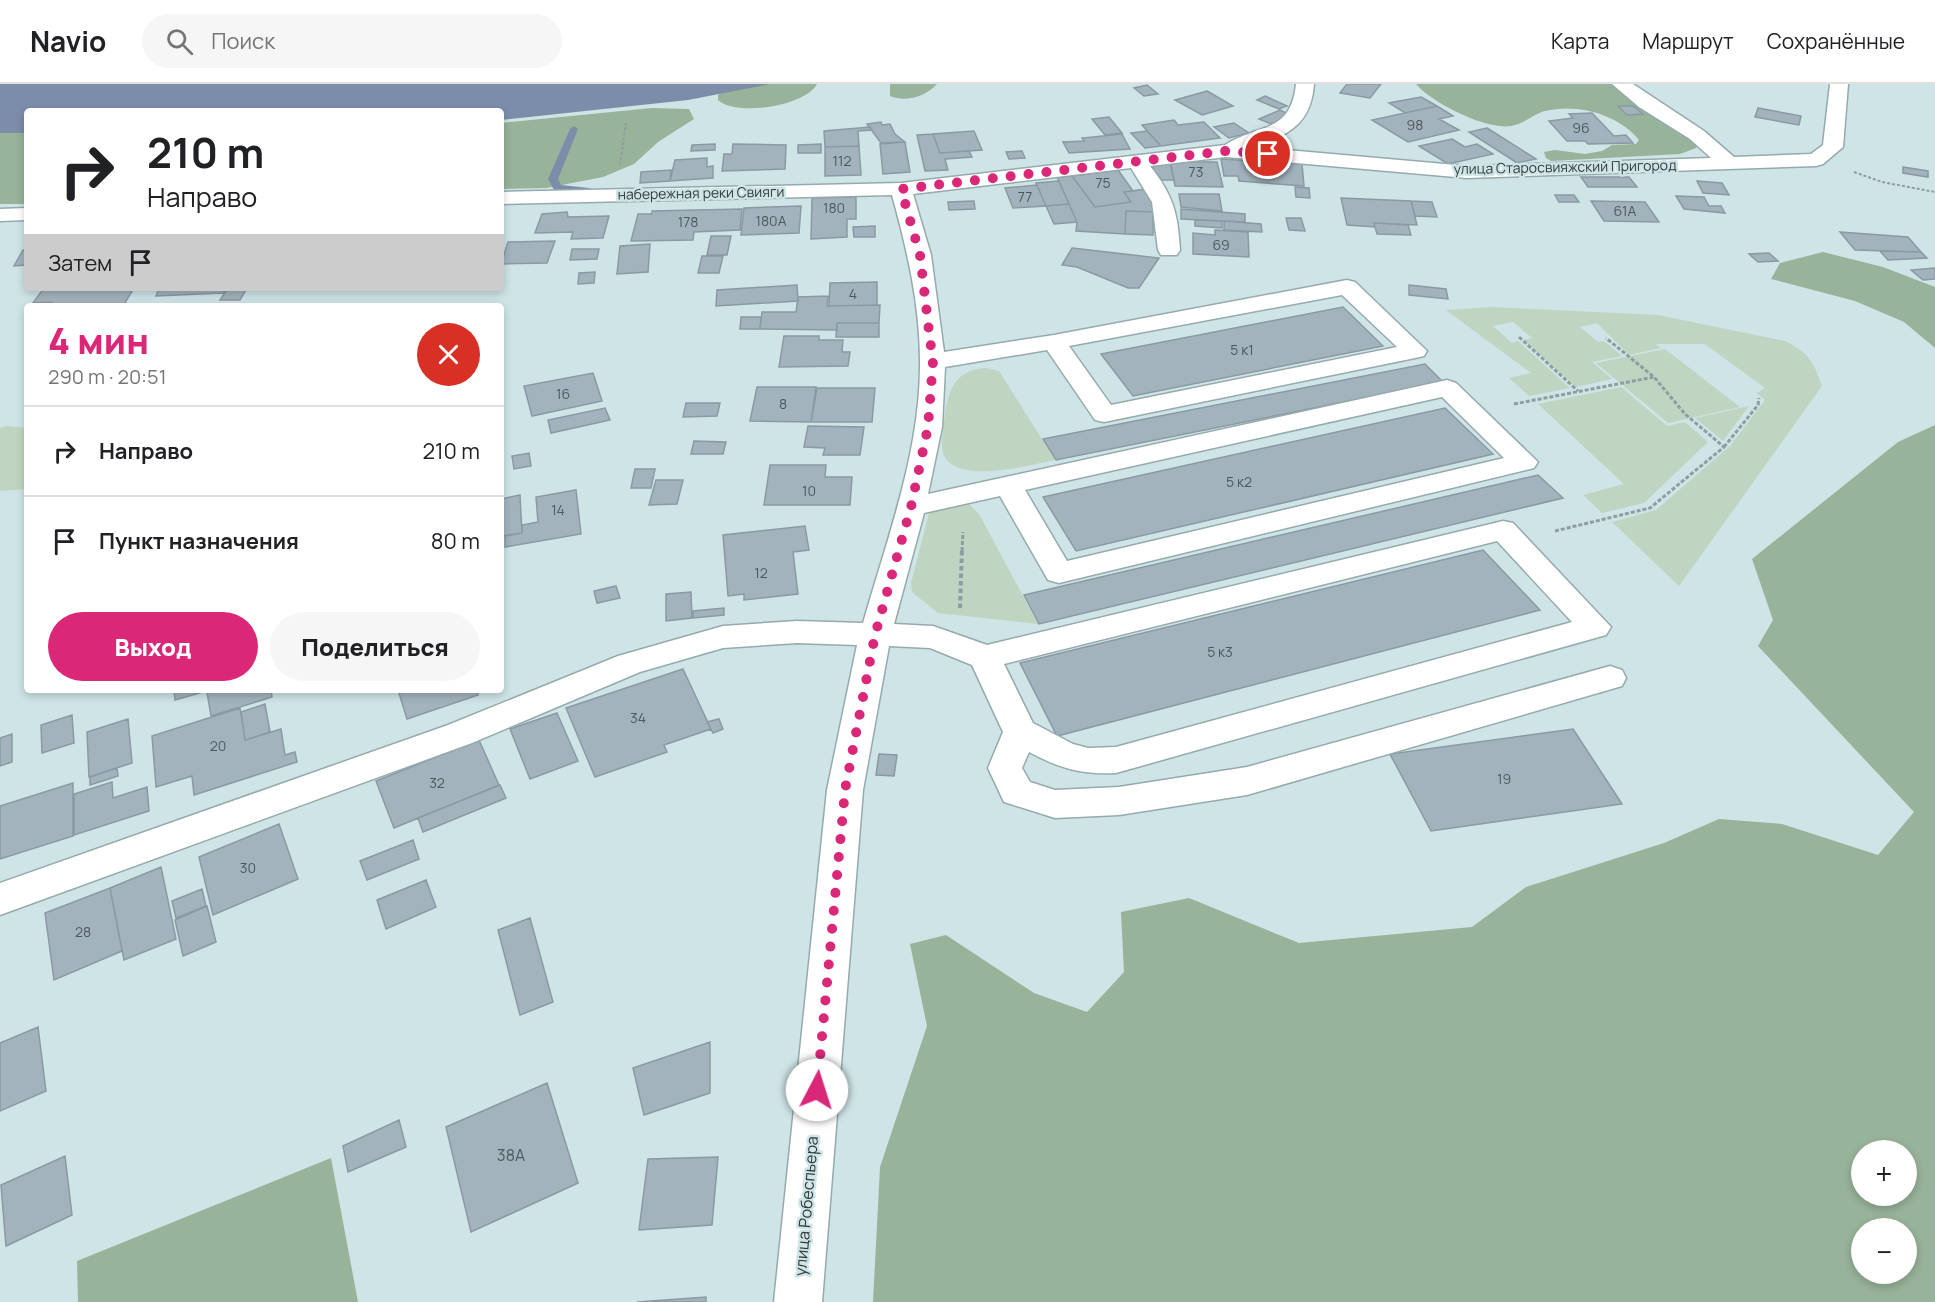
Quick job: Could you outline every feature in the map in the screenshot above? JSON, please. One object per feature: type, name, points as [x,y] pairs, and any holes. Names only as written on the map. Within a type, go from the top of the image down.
[{"type":"street","points":[[1226,151],[1282,128],[1299,115],[1306,101],[1305,84]]},
{"type":"street","points":[[1621,84],[1646,103],[1697,135],[1729,163]]},
{"type":"street","points":[[1816,160],[1833,147],[1839,84]]},
{"type":"street","name":"улица Старосвияжский Пригород","points":[[901,189],[1226,151],[1312,166],[1467,172],[1816,160]]},
{"type":"street","points":[[1136,161],[1159,190],[1167,208],[1168,250]]},
{"type":"street","name":"набережная реки Свияги","points":[[504,198],[901,189]]},
{"type":"street","name":"улица Робеспьера","points":[[798,1302],[845,790],[875,635],[911,507],[928,427],[933,361],[920,255],[901,189]]},
{"type":"street","points":[[0,215],[24,214]]},
{"type":"street","points":[[933,361],[1054,342],[1347,287],[1415,351],[1104,414],[1054,342]]},
{"type":"street","points":[[911,507],[1008,485],[1447,388],[1524,462],[1059,573],[1008,485]]},
{"type":"street","points":[[0,899],[460,734],[629,664],[723,637],[797,632],[933,637],[986,657],[1503,530],[1595,627],[1116,760],[1088,761],[1063,754],[1020,732],[986,657]]},
{"type":"street","points":[[1020,732],[1005,768],[1017,792],[1055,804],[1119,801],[1248,781],[1610,678]]},
{"type":"path","points":[[616,195],[626,123]]},
{"type":"path","points":[[1816,160],[1882,182],[1935,192]]},
{"type":"path","points":[[1519,337],[1579,391]]},
{"type":"path","points":[[1606,338],[1654,377],[1685,414],[1724,447]]},
{"type":"path","points":[[1472,412],[1654,377]]},
{"type":"path","points":[[1513,541],[1650,508],[1724,447],[1758,405],[1759,398]]},
{"type":"path","points":[[960,620],[963,528]]},
{"type":"green space","points":[[754,84],[817,84],[810,92],[799,98],[770,107],[740,108],[718,100],[718,95],[727,89]]},
{"type":"green space","points":[[890,84],[937,84],[922,95],[903,99],[890,96]]},
{"type":"green space","points":[[1416,84],[1614,84],[1699,140],[1696,148],[1680,154],[1551,161],[1546,158],[1544,152],[1555,150],[1585,154],[1602,151],[1612,145],[1636,144],[1639,140],[1620,123],[1583,110],[1545,111],[1511,126],[1488,124],[1446,107]]},
{"type":"green space","points":[[652,108],[689,109],[694,119],[658,142],[634,164],[603,177],[546,188],[504,189],[504,123]]},
{"type":"green space","points":[[24,127],[24,204],[0,204],[0,131]]},
{"type":"green space","points":[[1823,252],[1883,267],[1935,287],[1935,348],[1904,322],[1855,301],[1771,279],[1780,263]]},
{"type":"green space","points":[[1492,307],[1658,315],[1785,341],[1805,354],[1816,370],[1822,386],[1679,586],[1612,522],[1656,510],[1730,446],[1765,400],[1757,393],[1765,388],[1705,344],[1656,344],[1661,348],[1629,355],[1597,323],[1580,327],[1598,342],[1604,341],[1622,356],[1592,362],[1612,379],[1576,387],[1524,340],[1532,338],[1513,322],[1493,326],[1512,343],[1518,341],[1570,388],[1529,396],[1509,378],[1531,373],[1446,310]]},
{"type":"green space","points":[[1665,349],[1740,407],[1668,423],[1596,363]]},
{"type":"green space","points":[[986,368],[999,371],[1055,460],[1008,469],[971,471],[956,467],[946,458],[942,444],[949,394],[954,384],[962,376],[972,370]]},
{"type":"green space","points":[[1621,387],[1667,426],[1685,422],[1708,442],[1644,503],[1602,513],[1583,495],[1624,484],[1538,404]]},
{"type":"green space","points":[[1749,406],[1723,441],[1695,418]]},
{"type":"green space","points":[[1935,425],[1935,1302],[873,1302],[880,1167],[927,1026],[910,944],[946,935],[1034,993],[1087,1012],[1124,972],[1121,912],[1189,898],[1299,943],[1472,927],[1526,887],[1664,843],[1719,819],[1782,824],[1878,855],[1914,812],[1758,646],[1773,620],[1752,559],[1898,442]]},
{"type":"green space","points":[[7,426],[24,428],[24,489],[0,491],[0,428]]},
{"type":"green space","points":[[969,504],[979,514],[1038,624],[938,613],[912,592],[911,583],[929,513],[933,507]]},
{"type":"green space","points":[[331,1158],[358,1302],[78,1302],[77,1261]]},
{"type":"water","points":[[0,84],[770,84],[688,100],[504,120],[504,108],[24,108],[24,133],[0,133]]},
{"type":"building","points":[[1347,84],[1381,84],[1370,98],[1340,93]]},
{"type":"building","points":[[1147,85],[1158,94],[1144,96],[1134,88]]},
{"type":"building","points":[[1207,91],[1233,106],[1202,115],[1175,100]]},
{"type":"building","points":[[1265,96],[1287,106],[1279,109],[1257,100]]},
{"type":"building","points":[[1421,97],[1437,106],[1405,113],[1389,103]]},
{"type":"building","points":[[1437,106],[1453,116],[1439,119],[1459,130],[1408,142],[1372,120]]},
{"type":"building","points":[[1618,106],[1633,106],[1643,114],[1627,115]]},
{"type":"building","points":[[1758,108],[1801,116],[1799,125],[1755,117]]},
{"type":"building","points":[[1280,110],[1292,116],[1271,124],[1259,119]]},
{"type":"building","points":[[1592,113],[1614,136],[1626,135],[1633,143],[1588,144],[1585,141],[1567,141],[1549,121],[1573,118],[1569,114]]},
{"type":"building","points":[[1109,117],[1122,133],[1105,135],[1092,119]]},
{"type":"building","points":[[1174,120],[1178,125],[1204,122],[1220,138],[1161,146],[1142,125]]},
{"type":"building","points":[[881,122],[882,125],[890,124],[895,134],[905,142],[881,143],[867,124]]},
{"type":"building","points":[[1234,123],[1249,133],[1229,138],[1214,127]]},
{"type":"building","points":[[870,127],[872,130],[858,131],[859,146],[825,147],[824,131]]},
{"type":"building","points":[[1487,128],[1536,159],[1517,163],[1469,132]]},
{"type":"building","points":[[974,131],[982,150],[940,153],[933,134]]},
{"type":"building","points":[[1147,131],[1161,146],[1145,148],[1131,133]]},
{"type":"building","points":[[933,134],[940,153],[969,151],[972,157],[945,159],[948,170],[925,171],[917,135]]},
{"type":"building","points":[[1122,134],[1130,149],[1069,153],[1063,142],[1084,141],[1082,138]]},
{"type":"building","points":[[1452,139],[1465,147],[1477,144],[1493,154],[1448,164],[1419,146]]},
{"type":"building","points":[[905,142],[910,172],[883,174],[880,144]]},
{"type":"building","points":[[715,144],[715,150],[691,151],[692,145]]},
{"type":"building","points":[[733,144],[786,145],[785,169],[722,171],[724,154],[732,154]]},
{"type":"building","points":[[821,144],[821,153],[798,153],[798,145]]},
{"type":"building","points":[[859,146],[861,175],[825,176],[825,147]]},
{"type":"building","points":[[1022,151],[1025,158],[1009,159],[1006,152]]},
{"type":"building","points":[[707,158],[707,167],[713,166],[713,178],[670,181],[675,160]]},
{"type":"building","points":[[1221,159],[1302,164],[1304,186],[1239,181],[1238,176],[1224,176]]},
{"type":"building","points":[[1170,162],[1217,162],[1223,187],[1175,186]]},
{"type":"building","points":[[1153,164],[1171,164],[1174,180],[1162,180],[1154,171]]},
{"type":"building","points":[[1903,167],[1928,171],[1928,177],[1903,173]]},
{"type":"building","points":[[671,170],[670,181],[640,183],[641,172]]},
{"type":"building","points":[[1118,170],[1133,191],[1124,192],[1131,202],[1095,207],[1072,176]]},
{"type":"building","points":[[1072,176],[1095,207],[1131,202],[1124,192],[1152,188],[1153,212],[1126,211],[1125,234],[1076,231],[1077,222],[1057,177]]},
{"type":"building","points":[[1581,177],[1629,177],[1637,187],[1588,187]]},
{"type":"building","points":[[1059,181],[1069,204],[1046,206],[1036,183]]},
{"type":"building","points":[[1697,181],[1722,183],[1729,195],[1703,193]]},
{"type":"building","points":[[1037,185],[1046,206],[1013,208],[1005,188]]},
{"type":"building","points":[[1295,187],[1309,188],[1310,198],[1296,197]]},
{"type":"building","points":[[1179,194],[1219,194],[1222,211],[1181,207]]},
{"type":"building","points":[[1555,195],[1574,195],[1579,202],[1559,202]]},
{"type":"building","points":[[1676,196],[1704,197],[1709,206],[1721,206],[1725,213],[1684,209]]},
{"type":"building","points":[[856,197],[856,219],[847,219],[847,237],[811,239],[812,198]]},
{"type":"building","points":[[1341,198],[1411,201],[1417,225],[1374,223],[1375,227],[1347,225]]},
{"type":"building","points":[[974,201],[975,209],[949,210],[948,202]]},
{"type":"building","points":[[1411,201],[1432,202],[1437,217],[1415,216]]},
{"type":"building","points":[[1591,201],[1645,202],[1659,222],[1604,221]]},
{"type":"building","points":[[1069,204],[1077,222],[1054,224],[1046,206]]},
{"type":"building","points":[[801,206],[799,233],[741,235],[744,208]]},
{"type":"building","points":[[742,209],[740,230],[694,232],[693,240],[631,241],[638,214],[652,214],[652,211]]},
{"type":"building","points":[[1181,209],[1245,214],[1245,222],[1181,219]]},
{"type":"building","points":[[1126,211],[1153,212],[1153,235],[1125,234]]},
{"type":"building","points":[[567,212],[568,217],[609,216],[603,238],[571,239],[573,232],[535,233],[542,214]]},
{"type":"building","points":[[1286,218],[1301,218],[1305,231],[1289,230]]},
{"type":"building","points":[[1195,220],[1222,221],[1222,228],[1195,226]]},
{"type":"building","points":[[1224,221],[1261,224],[1262,232],[1224,230]]},
{"type":"building","points":[[1374,223],[1408,225],[1411,235],[1377,234]]},
{"type":"building","points":[[875,226],[875,237],[854,237],[853,227]]},
{"type":"building","points":[[1215,230],[1248,232],[1249,257],[1193,254],[1193,233],[1215,235]]},
{"type":"building","points":[[1840,232],[1908,237],[1921,252],[1855,250]]},
{"type":"building","points":[[711,236],[731,236],[727,255],[707,255]]},
{"type":"building","points":[[555,241],[547,263],[504,264],[508,242]]},
{"type":"building","points":[[650,244],[648,272],[617,274],[620,246]]},
{"type":"building","points":[[1072,248],[1159,258],[1139,288],[1128,288],[1077,267],[1062,265]]},
{"type":"building","points":[[572,249],[599,249],[597,259],[570,260]]},
{"type":"building","points":[[23,250],[24,250],[24,265],[14,266]]},
{"type":"building","points":[[1880,251],[1921,252],[1927,258],[1888,260]]},
{"type":"building","points":[[1769,253],[1778,261],[1758,262],[1749,254]]},
{"type":"building","points":[[702,256],[723,256],[719,273],[698,273]]},
{"type":"building","points":[[1935,268],[1935,279],[1923,280],[1911,270]]},
{"type":"building","points":[[595,272],[594,283],[578,284],[579,273]]},
{"type":"building","points":[[877,282],[877,305],[829,306],[830,283]]},
{"type":"building","points":[[797,285],[798,301],[716,306],[717,290]]},
{"type":"building","points":[[1409,285],[1446,289],[1448,299],[1409,295]]},
{"type":"building","points":[[42,291],[132,291],[125,303],[33,303]]},
{"type":"building","points":[[158,291],[224,291],[223,293],[156,296]]},
{"type":"building","points":[[226,291],[245,291],[240,300],[220,300]]},
{"type":"building","points":[[828,296],[827,306],[880,305],[879,323],[837,323],[837,330],[760,329],[762,312],[796,312],[798,297]]},
{"type":"building","points":[[1343,307],[1383,346],[1133,396],[1101,354]]},
{"type":"building","points":[[741,317],[761,317],[760,329],[740,329]]},
{"type":"building","points":[[837,323],[879,323],[879,337],[836,337]]},
{"type":"building","points":[[784,336],[819,336],[819,340],[843,340],[842,352],[850,352],[848,366],[779,367]]},
{"type":"building","points":[[1425,364],[1443,382],[1056,460],[1043,439]]},
{"type":"building","points":[[593,373],[602,401],[532,416],[524,386]]},
{"type":"building","points":[[757,387],[816,387],[811,422],[750,421]]},
{"type":"building","points":[[817,388],[875,388],[872,422],[811,422]]},
{"type":"building","points":[[686,403],[720,403],[717,416],[683,417]]},
{"type":"building","points":[[605,408],[610,420],[551,433],[548,420]]},
{"type":"building","points":[[1445,408],[1493,454],[1076,551],[1043,497]]},
{"type":"building","points":[[808,426],[864,427],[860,455],[823,455],[825,448],[804,447]]},
{"type":"building","points":[[694,441],[726,442],[723,454],[691,454]]},
{"type":"building","points":[[529,453],[531,466],[514,469],[512,456]]},
{"type":"building","points":[[770,465],[826,465],[825,477],[852,477],[850,505],[764,505]]},
{"type":"building","points":[[635,469],[655,469],[651,488],[631,488]]},
{"type":"building","points":[[1538,475],[1563,498],[1039,624],[1024,595]]},
{"type":"building","points":[[656,480],[683,480],[677,504],[649,505]]},
{"type":"building","points":[[576,490],[581,534],[505,547],[505,536],[522,533],[522,525],[538,522],[536,497]]},
{"type":"building","points":[[520,495],[522,533],[504,536],[504,498]]},
{"type":"building","points":[[805,526],[809,550],[793,552],[798,594],[744,600],[744,594],[728,596],[723,535]]},
{"type":"building","points":[[1483,550],[1540,610],[1057,736],[1020,663]]},
{"type":"building","points":[[616,586],[620,598],[597,603],[594,591]]},
{"type":"building","points":[[691,592],[692,618],[666,621],[666,594]]},
{"type":"building","points":[[724,608],[724,615],[693,618],[693,611]]},
{"type":"building","points":[[683,669],[711,729],[664,745],[667,752],[595,777],[566,708]]},
{"type":"building","points":[[174,693],[200,693],[175,700]]},
{"type":"building","points":[[207,693],[271,693],[272,697],[211,716]]},
{"type":"building","points":[[399,693],[478,693],[478,695],[407,719]]},
{"type":"building","points":[[265,704],[270,732],[245,740],[241,712]]},
{"type":"building","points":[[240,708],[245,740],[281,729],[285,755],[295,752],[297,762],[194,795],[192,776],[156,787],[152,736]]},
{"type":"building","points":[[557,713],[578,761],[530,779],[510,729]]},
{"type":"building","points":[[72,715],[74,743],[42,753],[41,725]]},
{"type":"building","points":[[128,719],[132,763],[89,777],[87,732]]},
{"type":"building","points":[[719,719],[723,729],[713,733],[707,722]]},
{"type":"building","points":[[1573,729],[1622,804],[1431,831],[1390,754]]},
{"type":"building","points":[[12,734],[12,762],[0,766],[0,738]]},
{"type":"building","points":[[479,740],[499,785],[394,828],[376,781]]},
{"type":"building","points":[[879,754],[897,755],[894,776],[876,775]]},
{"type":"building","points":[[117,768],[118,776],[90,785],[90,777]]},
{"type":"building","points":[[112,782],[113,798],[147,787],[149,811],[74,835],[74,794]]},
{"type":"building","points":[[73,783],[73,836],[0,859],[0,806]]},
{"type":"building","points":[[500,785],[506,798],[423,832],[418,818]]},
{"type":"building","points":[[279,824],[298,879],[213,915],[199,857]]},
{"type":"building","points":[[413,840],[419,859],[367,880],[360,861]]},
{"type":"building","points":[[161,867],[176,939],[124,960],[110,888]]},
{"type":"building","points":[[426,880],[436,907],[386,929],[377,900]]},
{"type":"building","points":[[110,888],[122,951],[54,980],[45,913]]},
{"type":"building","points":[[202,889],[206,906],[176,918],[172,901]]},
{"type":"building","points":[[207,906],[216,942],[183,956],[175,920]]},
{"type":"building","points":[[530,918],[553,1002],[520,1015],[498,930]]},
{"type":"building","points":[[38,1027],[46,1091],[0,1111],[0,1043]]},
{"type":"building","points":[[710,1042],[710,1093],[644,1115],[633,1068]]},
{"type":"building","points":[[547,1083],[578,1183],[471,1232],[446,1127]]},
{"type":"building","points":[[399,1120],[406,1147],[348,1172],[343,1146]]},
{"type":"building","points":[[65,1156],[72,1215],[6,1246],[1,1185]]},
{"type":"building","points":[[718,1157],[712,1225],[639,1230],[648,1159]]},
{"type":"building","points":[[706,1297],[706,1302],[637,1302]]},
{"type":"waterway","points":[[574,129],[553,179],[557,188],[589,191]]},
{"type":"route","points":[[817,1090],[845,790],[875,635],[911,507],[928,427],[933,361],[920,255],[901,189],[1226,151],[1268,154]]}]
